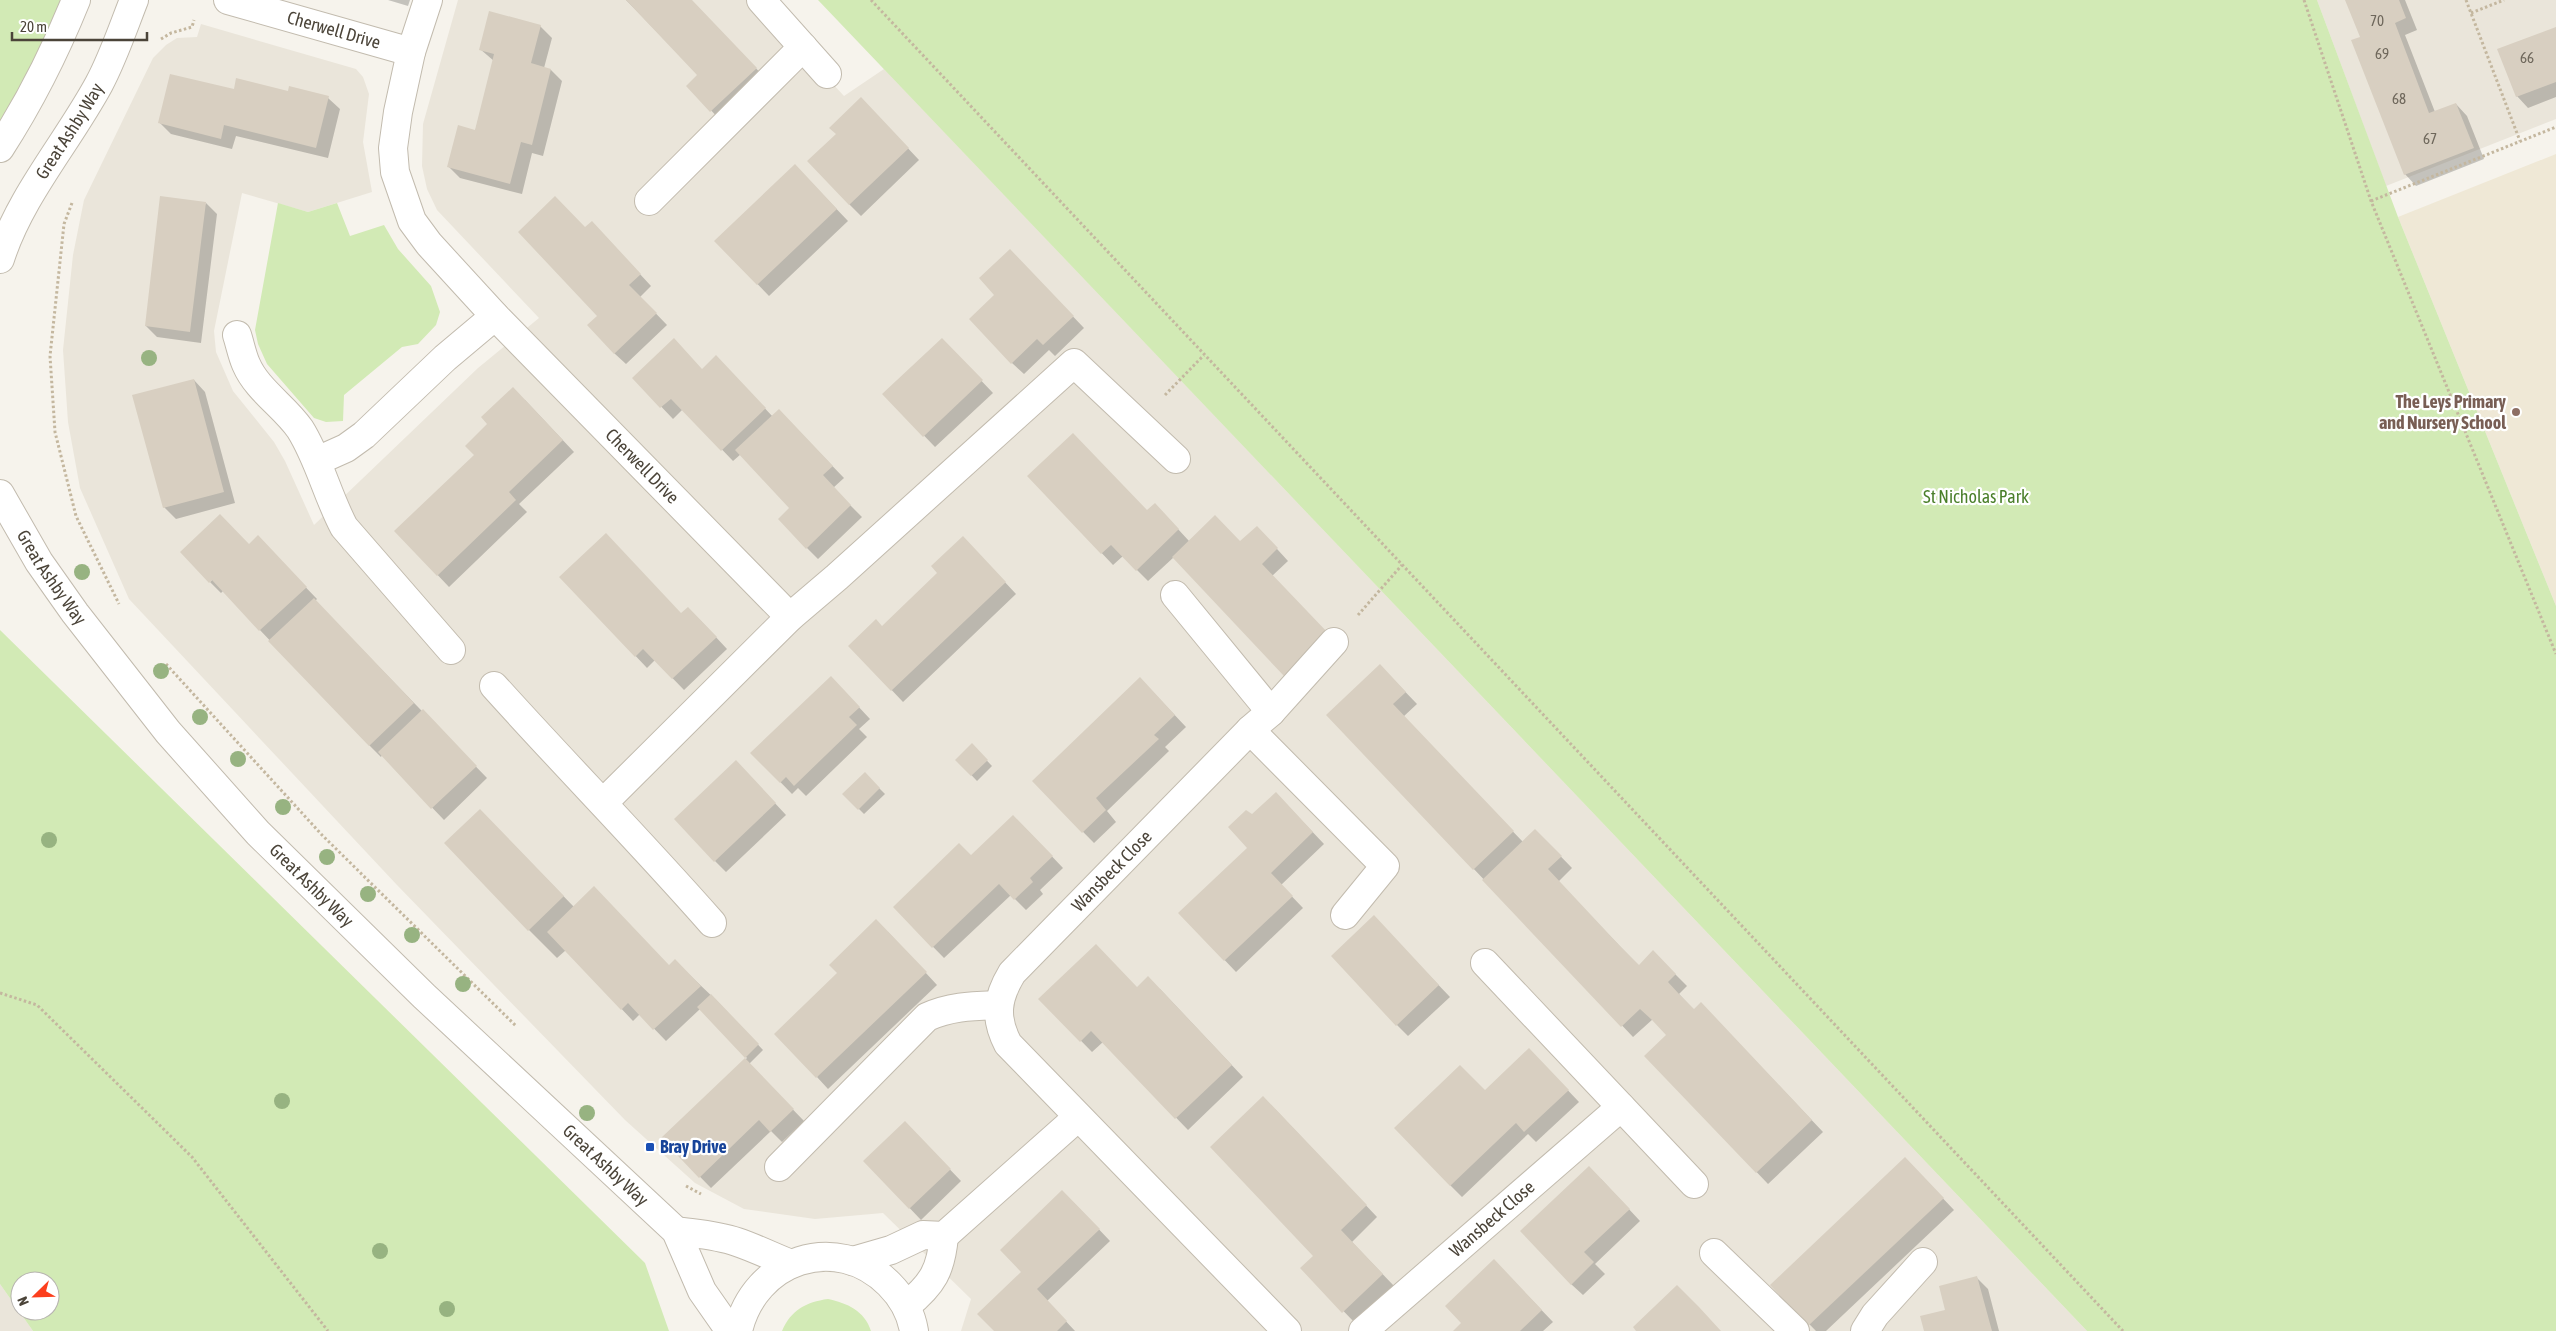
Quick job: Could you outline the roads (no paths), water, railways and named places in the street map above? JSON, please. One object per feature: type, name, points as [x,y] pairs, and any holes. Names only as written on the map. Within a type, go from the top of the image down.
[{"type":"street","points":[[0,148],[24,111],[53,56],[76,0]]},
{"type":"street","name":"Great Ashby Way","points":[[0,259],[16,219],[100,83],[134,0]]},
{"type":"street","name":"Cherwell Drive","points":[[228,0],[411,52]]},
{"type":"street","name":"Cherwell Drive","points":[[428,0],[411,52],[398,112],[393,148],[395,172],[412,221],[429,244],[495,316],[790,617]]},
{"type":"street","points":[[761,0],[827,74]]},
{"type":"street","points":[[649,201],[804,47]]},
{"type":"street","points":[[317,461],[346,448],[364,435],[445,358],[495,316]]},
{"type":"street","points":[[237,335],[246,365],[299,428],[317,461],[332,503],[344,527],[451,650]]},
{"type":"street","points":[[603,803],[790,617],[838,577],[1074,363],[1176,459]]},
{"type":"street","name":"Great Ashby Way","points":[[0,494],[39,562],[75,613],[168,732],[258,833],[424,996],[676,1231],[702,1291],[730,1331]]},
{"type":"street","points":[[1175,595],[1270,712]]},
{"type":"street","name":"Wansbeck Close","points":[[1287,1331],[1008,1044],[999,1020],[999,1005],[1002,991],[1012,973],[1250,730],[1270,712],[1334,642]]},
{"type":"street","points":[[494,686],[548,747],[645,846],[712,923]]},
{"type":"street","points":[[1250,730],[1385,866],[1345,915]]},
{"type":"street","points":[[1485,963],[1694,1184]]},
{"type":"street","points":[[779,1167],[927,1017],[962,1006],[999,1005]]},
{"type":"street","name":"Wansbeck Close","points":[[1363,1331],[1621,1107]]},
{"type":"street","points":[[910,1319],[942,1261],[944,1236],[1078,1117]]},
{"type":"street","points":[[676,1231],[714,1236],[738,1242],[791,1264]]},
{"type":"street","points":[[853,1261],[891,1250],[923,1235],[944,1236]]},
{"type":"street","points":[[1714,1253],[1795,1331]]},
{"type":"street","points":[[738,1331],[741,1316],[752,1294],[769,1276],[791,1264],[811,1258],[832,1257],[853,1261],[870,1268],[884,1278],[896,1291],[910,1319]]},
{"type":"street","points":[[1865,1331],[1875,1315],[1923,1262]]},
{"type":"place","name":"The Leys Primary and Nursery School","points":[[2516,412]]},
{"type":"place","name":"Bray Drive","points":[[650,1147]]},
{"type":"park label","name":"St Nicholas Park","points":[[1976,497]]}]
